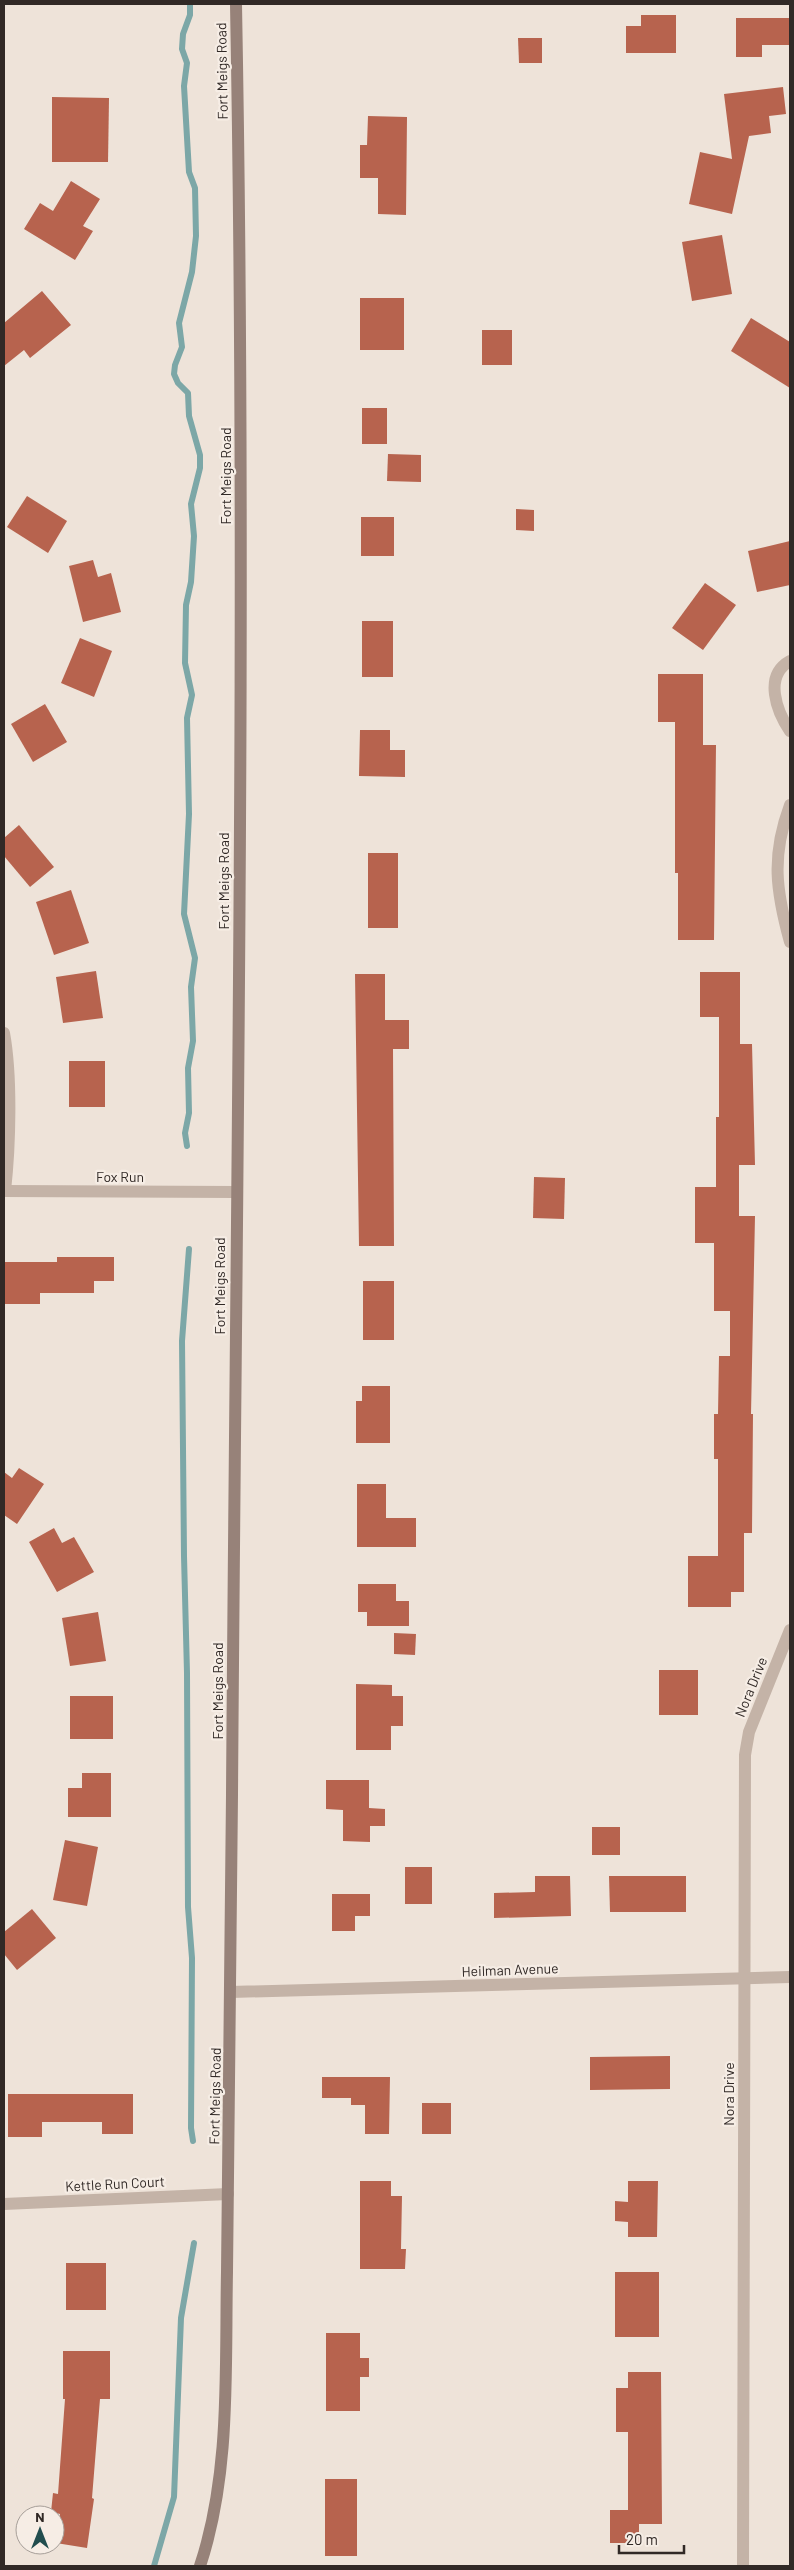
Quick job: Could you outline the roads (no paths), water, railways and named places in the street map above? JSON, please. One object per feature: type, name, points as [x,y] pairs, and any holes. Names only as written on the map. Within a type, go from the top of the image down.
[{"type":"street","name":"Fort Meigs Road","points":[[200,2566],[216,2502],[222,2437],[231,1992],[241,402],[236,4]]},
{"type":"street","points":[[790,661],[784,664],[777,676],[774,689],[780,717],[790,731]]},
{"type":"street","points":[[790,805],[783,826],[778,859],[779,899],[790,942]]},
{"type":"street","points":[[4,1033],[8,1078],[8,1167],[5,1191]]},
{"type":"street","name":"Fox Run","points":[[5,1191],[236,1192]]},
{"type":"street","name":"Nora Drive","points":[[743,2566],[745,1755],[749,1732],[790,1630]]},
{"type":"street","name":"Heilman Avenue","points":[[231,1992],[790,1977]]},
{"type":"street","name":"Kettle Run Court","points":[[4,2204],[228,2194]]},
{"type":"waterway","points":[[187,1146],[185,1133],[189,1113],[188,1068],[193,1041],[191,987],[195,958],[184,914],[189,814],[187,718],[192,695],[185,663],[186,605],[191,582],[194,536],[191,504],[200,468],[200,455],[189,416],[188,393],[178,383],[174,374],[175,365],[182,347],[179,323],[192,272],[196,236],[195,188],[189,172],[184,86],[187,63],[182,49],[183,34],[190,15],[190,4]]},
{"type":"waterway","points":[[189,1249],[182,1341],[188,1907],[192,1958],[191,2128],[193,2141]]},
{"type":"waterway","points":[[154,2566],[174,2497],[181,2318],[194,2243]]}]
